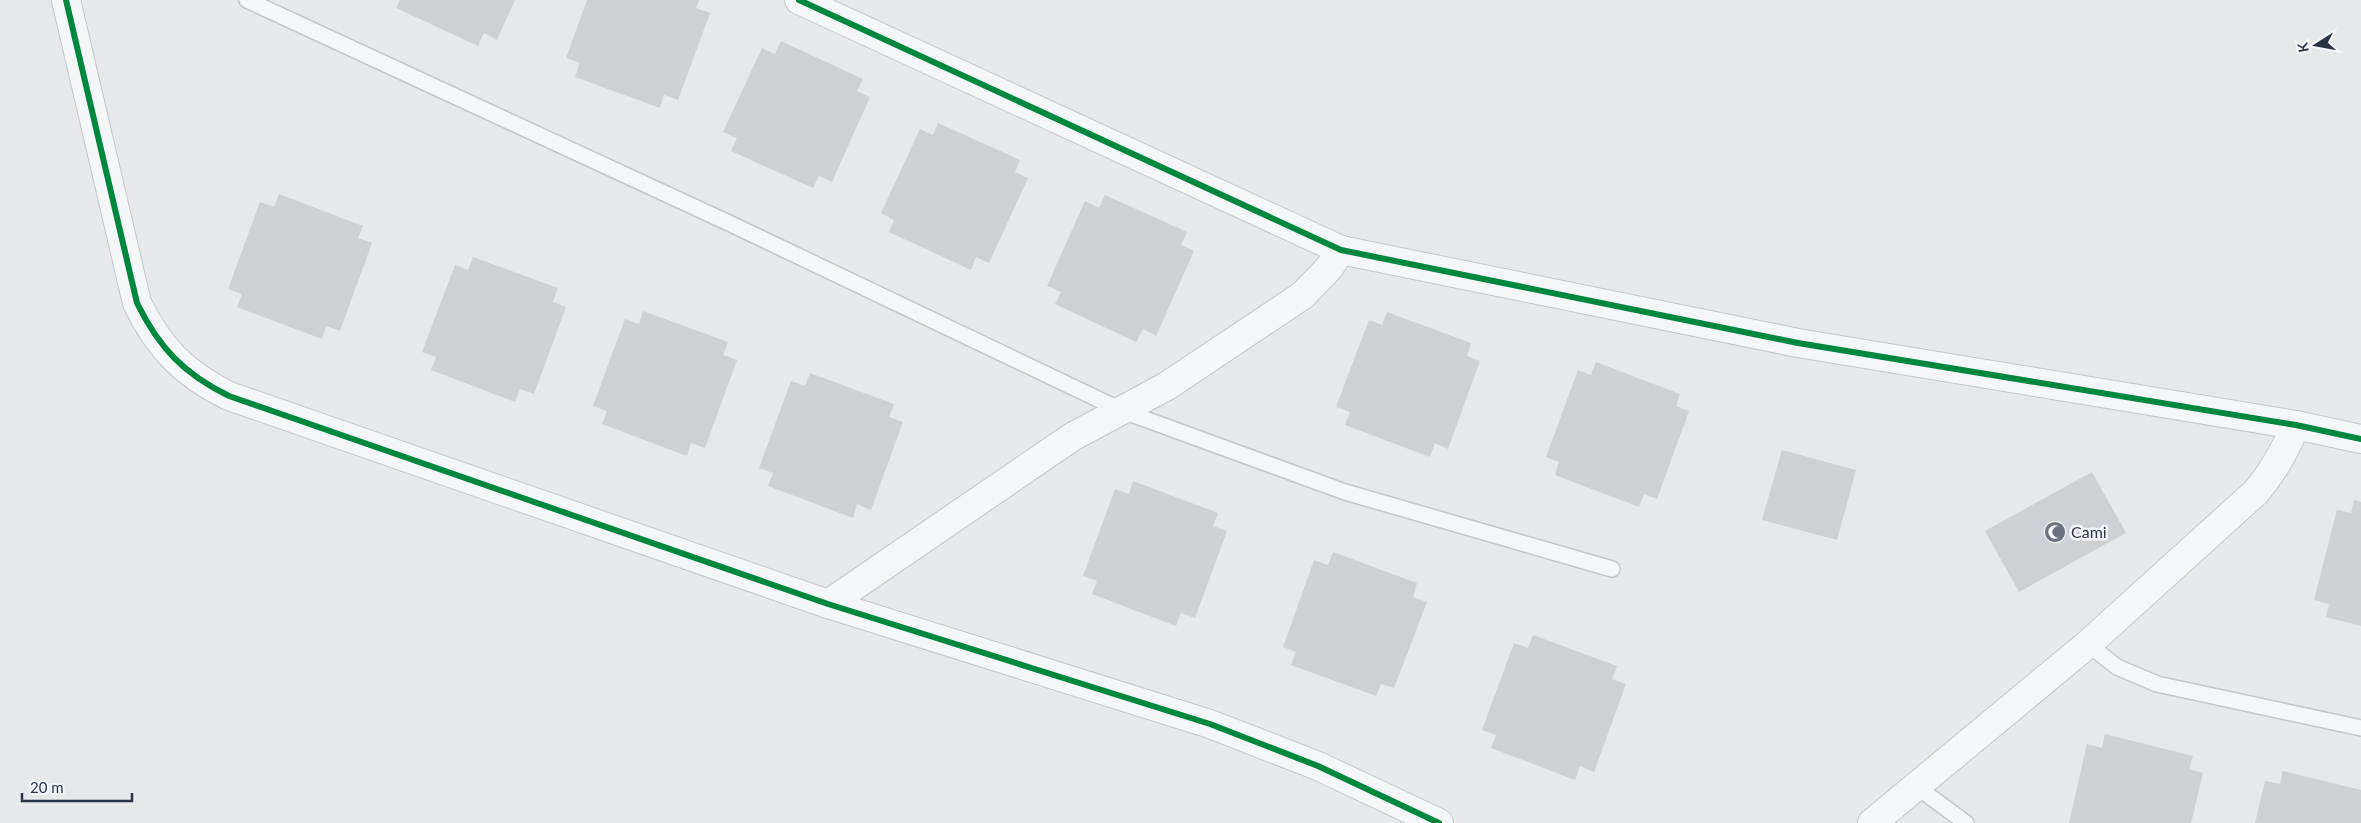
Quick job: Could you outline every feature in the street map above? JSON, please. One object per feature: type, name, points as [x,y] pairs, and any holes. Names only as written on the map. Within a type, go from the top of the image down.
[{"type":"street","points":[[66,0],[137,303],[149,327],[170,356],[190,374],[229,396],[828,604],[1210,724],[1318,766],[1439,823]]},
{"type":"street","points":[[799,0],[1342,250],[1798,343],[2296,425],[2361,439]]},
{"type":"street","points":[[828,604],[1072,437],[1167,386],[1303,295],[1329,268],[1342,250]]},
{"type":"street","points":[[1872,823],[2088,644],[2256,492],[2272,474],[2284,455],[2296,425]]},
{"type":"lane","points":[[247,0],[731,224],[1123,411],[1345,492],[1612,569]]},
{"type":"lane","points":[[2088,644],[2117,668],[2157,684],[2361,728]]},
{"type":"lane","points":[[1917,787],[1966,823]]},
{"type":"building","points":[[400,0],[515,0],[497,40],[484,33],[478,46],[396,8]]},
{"type":"building","points":[[587,0],[699,0],[696,8],[710,13],[678,100],[664,95],[660,108],[575,77],[580,63],[566,58]]},
{"type":"building","points":[[781,41],[863,79],[857,91],[870,97],[832,182],[819,176],[813,188],[731,151],[737,138],[723,132],[762,48],[775,54]]},
{"type":"building","points":[[938,123],[1020,160],[1015,172],[1028,178],[989,263],[976,257],[971,270],[889,232],[894,220],[881,213],[920,129],[933,135]]},
{"type":"building","points":[[279,194],[363,226],[358,238],[372,243],[340,331],[326,326],[322,339],[237,307],[242,294],[228,289],[260,202],[274,207]]},
{"type":"building","points":[[1105,195],[1187,232],[1181,245],[1194,251],[1156,336],[1143,329],[1136,342],[1055,304],[1061,292],[1047,286],[1085,201],[1099,208]]},
{"type":"building","points":[[473,257],[558,288],[553,302],[566,307],[534,394],[520,389],[515,402],[431,370],[436,357],[422,352],[455,265],[468,270]]},
{"type":"building","points":[[643,311],[728,342],[723,355],[737,360],[705,448],[691,443],[687,456],[602,424],[607,411],[593,406],[625,319],[639,324]]},
{"type":"building","points":[[1387,312],[1471,343],[1467,356],[1480,361],[1448,449],[1435,443],[1430,457],[1345,425],[1350,412],[1336,407],[1369,320],[1382,325]]},
{"type":"building","points":[[1596,362],[1680,394],[1676,406],[1689,411],[1657,499],[1644,494],[1639,507],[1555,475],[1559,462],[1546,457],[1578,370],[1591,375]]},
{"type":"building","points":[[810,373],[894,404],[889,417],[903,422],[871,510],[857,504],[853,518],[768,486],[773,473],[759,468],[791,381],[805,386]]},
{"type":"building","points":[[1782,450],[1856,470],[1837,540],[1762,520]]},
{"type":"building","name":"Cami","points":[[2092,472],[2126,533],[2019,592],[1985,531]]},
{"type":"building","points":[[1133,481],[1218,513],[1213,526],[1227,531],[1195,618],[1181,613],[1176,626],[1092,594],[1097,581],[1083,576],[1115,489],[1129,494]]},
{"type":"building","points":[[2354,500],[2361,502],[2361,626],[2326,617],[2329,604],[2314,600],[2337,510],[2351,513]]},
{"type":"building","points":[[1333,552],[1417,583],[1413,597],[1427,602],[1394,688],[1381,684],[1376,696],[1291,665],[1296,652],[1283,647],[1314,560],[1328,565]]},
{"type":"building","points":[[1533,635],[1617,666],[1612,679],[1626,684],[1594,772],[1580,766],[1575,780],[1491,748],[1496,735],[1482,730],[1514,643],[1528,648]]},
{"type":"building","points":[[2105,734],[2193,756],[2189,769],[2203,773],[2191,823],[2069,823],[2087,744],[2102,748]]},
{"type":"building","points":[[2283,771],[2361,790],[2361,823],[2255,823],[2265,781],[2280,784]]},
{"type":"cycle path","points":[[66,0],[137,303],[154,333],[174,358],[213,388],[229,396],[828,604],[1210,724],[1318,766],[1439,823]]},
{"type":"cycle path","points":[[799,0],[1341,250],[1798,343],[2296,425],[2361,439]]},
{"type":"place","name":"Cami","points":[[2055,532]]}]
